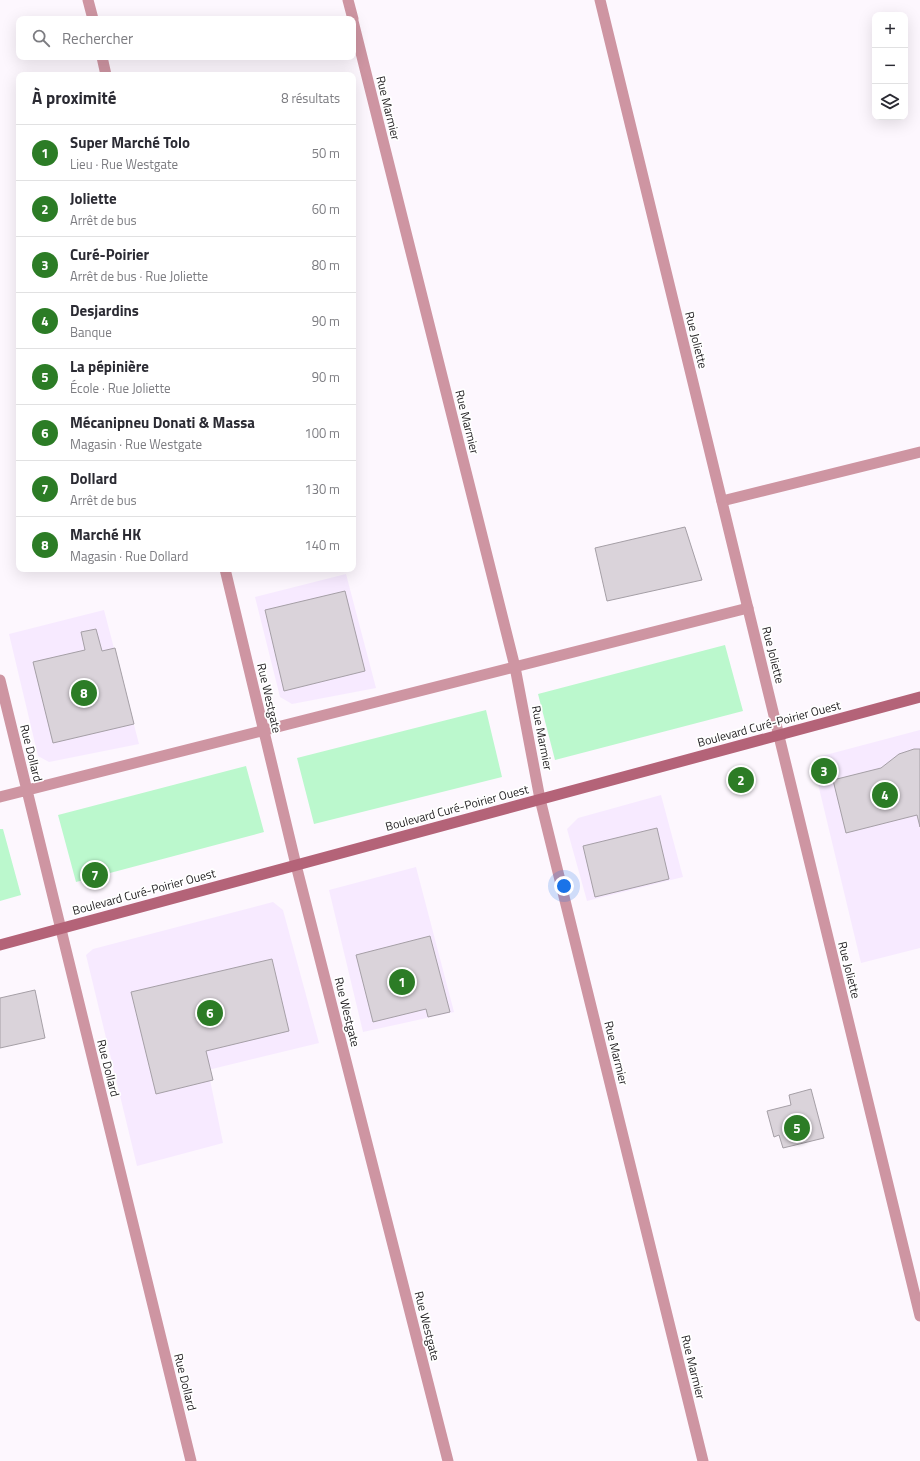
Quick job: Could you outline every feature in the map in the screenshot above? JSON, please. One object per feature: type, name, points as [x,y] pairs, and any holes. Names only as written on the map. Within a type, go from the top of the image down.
[{"type":"main road","name":"Boulevard Curé-Poirier Ouest","points":[[0,945],[920,697]]},
{"type":"street","points":[[88,0],[92,16]]},
{"type":"street","name":"Rue Marmier","points":[[348,0],[352,16]]},
{"type":"street","name":"Rue Joliette","points":[[600,0],[920,1316]]},
{"type":"street","name":"Rue Marmier","points":[[356,32],[515,667],[540,799],[703,1461]]},
{"type":"street","points":[[103,60],[105,72]]},
{"type":"street","points":[[722,501],[920,452]]},
{"type":"street","name":"Rue Westgate","points":[[226,572],[296,865],[448,1461]]},
{"type":"street","points":[[0,797],[748,608]]},
{"type":"street","name":"Rue Dollard","points":[[0,680],[191,1461]]},
{"type":"shaded area","points":[[346,574],[376,688],[292,704],[280,697],[255,597]]},
{"type":"shaded area","points":[[104,610],[139,744],[49,762],[38,756],[9,634]]},
{"type":"shaded area","points":[[920,730],[920,948],[861,963],[813,763],[818,757]]},
{"type":"shaded area","points":[[661,795],[683,877],[587,901],[567,829],[578,818]]},
{"type":"shaded area","points":[[416,867],[454,1012],[363,1032],[329,890]]},
{"type":"shaded area","points":[[273,902],[283,910],[319,1043],[208,1070],[223,1143],[137,1166],[86,955],[93,949]]},
{"type":"green space","points":[[725,645],[743,711],[555,760],[538,694]]},
{"type":"green space","points":[[486,710],[502,777],[314,824],[297,758]]},
{"type":"green space","points":[[246,766],[264,832],[76,882],[58,815]]},
{"type":"green space","points":[[0,829],[3,829],[21,895],[0,901]]},
{"type":"building","points":[[685,527],[702,580],[607,601],[595,548]]},
{"type":"building","points":[[345,591],[365,671],[284,691],[265,610]]},
{"type":"building","points":[[96,629],[102,651],[115,648],[134,724],[53,743],[33,662],[85,650],[81,632]]},
{"type":"building","points":[[914,749],[920,749],[920,827],[917,815],[846,833],[833,780],[881,768],[899,754]]},
{"type":"building","points":[[657,828],[669,879],[595,897],[583,846]]},
{"type":"building","points":[[430,936],[450,1012],[428,1017],[426,1009],[373,1022],[356,955]]},
{"type":"building","points":[[272,959],[289,1031],[206,1051],[213,1080],[156,1094],[131,992]]},
{"type":"building","points":[[35,990],[45,1038],[0,1048],[0,998]]},
{"type":"building","points":[[811,1089],[824,1138],[783,1148],[779,1135],[774,1137],[767,1111],[791,1105],[789,1095]]},
{"type":"place","name":"Marché HK","points":[[84,693]]},
{"type":"place","name":"Curé-Poirier","points":[[824,771]]},
{"type":"place","name":"Joliette","points":[[741,780]]},
{"type":"place","name":"Desjardins","points":[[885,795]]},
{"type":"place","name":"Dollard","points":[[95,875]]},
{"type":"place","name":"Super Marché Tolo","points":[[402,982]]},
{"type":"place","name":"Mécanipneu Donati & Massa","points":[[210,1013]]},
{"type":"place","name":"La pépinière","points":[[797,1128]]}]
